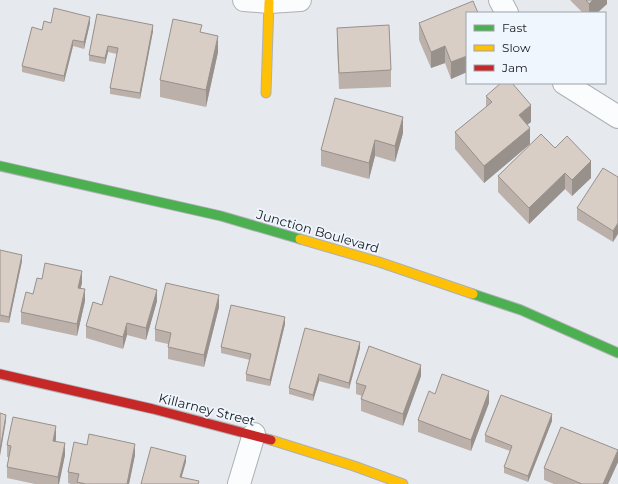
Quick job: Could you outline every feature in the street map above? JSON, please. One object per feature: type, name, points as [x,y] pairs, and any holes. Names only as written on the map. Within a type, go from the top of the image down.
[{"type":"main road","points":[[266,93],[269,2]]},
{"type":"main road","name":"Junction Boulevard","points":[[0,166],[220,216],[379,262],[521,310],[618,354]]},
{"type":"main road","name":"Killarney Street","points":[[0,374],[206,421],[254,434],[351,465],[403,484]]},
{"type":"street","points":[[244,0],[269,2],[300,0]]},
{"type":"street","points":[[500,0],[506,12]]},
{"type":"street","points":[[566,84],[618,117]]},
{"type":"street","points":[[239,484],[254,434]]},
{"type":"building","points":[[586,0],[593,0],[589,4]]},
{"type":"building","points":[[473,1],[478,12],[466,12],[466,56],[451,62],[445,46],[431,52],[419,23]]},
{"type":"building","points":[[54,8],[90,17],[84,42],[73,40],[64,76],[22,66],[32,27],[42,30],[44,21],[51,23]]},
{"type":"building","points":[[97,14],[153,25],[140,93],[110,88],[118,48],[108,46],[105,58],[89,55]]},
{"type":"building","points":[[173,19],[202,25],[200,32],[218,36],[206,90],[160,80]]},
{"type":"building","points":[[389,25],[391,70],[339,73],[337,28]]},
{"type":"building","points":[[500,84],[513,84],[531,105],[519,115],[530,128],[484,166],[455,132],[492,102],[486,96]]},
{"type":"building","points":[[335,98],[403,117],[395,146],[375,140],[369,163],[321,150]]},
{"type":"building","points":[[541,134],[555,148],[567,136],[591,161],[572,180],[565,173],[529,208],[498,176]]},
{"type":"building","points":[[603,168],[618,177],[618,223],[613,231],[577,208]]},
{"type":"building","points":[[0,250],[22,255],[9,317],[0,315]]},
{"type":"building","points":[[45,263],[82,271],[78,288],[85,289],[77,324],[21,312],[26,292],[33,294],[37,278],[42,279]]},
{"type":"building","points":[[110,276],[157,290],[146,328],[127,323],[123,337],[86,326],[93,302],[102,305]]},
{"type":"building","points":[[166,283],[219,295],[204,355],[168,347],[171,333],[155,329]]},
{"type":"building","points":[[231,305],[285,317],[270,380],[246,374],[251,354],[221,347]]},
{"type":"building","points":[[305,328],[360,342],[349,383],[319,374],[313,395],[289,388]]},
{"type":"building","points":[[369,346],[421,365],[403,414],[361,399],[366,386],[356,383]]},
{"type":"building","points":[[442,374],[489,391],[471,440],[418,420],[429,391],[435,394]]},
{"type":"building","points":[[501,395],[552,414],[528,476],[504,467],[512,446],[485,435]]},
{"type":"building","points":[[0,413],[6,415],[0,450]]},
{"type":"building","points":[[13,417],[56,426],[53,441],[65,443],[58,477],[7,467],[11,446],[7,445]]},
{"type":"building","points":[[561,427],[618,450],[603,484],[582,484],[544,468]]},
{"type":"building","points":[[89,434],[135,444],[127,484],[86,484],[77,482],[79,474],[68,472],[74,442],[87,445]]},
{"type":"building","points":[[151,447],[186,456],[180,477],[199,481],[198,484],[141,484]]},
{"type":"traffic: fast","points":[[0,166],[221,216],[300,239]]},
{"type":"traffic: fast","points":[[473,294],[521,310],[618,353]]},
{"type":"traffic: slow","points":[[266,93],[269,2]]},
{"type":"traffic: slow","points":[[300,239],[379,262],[473,294]]},
{"type":"traffic: slow","points":[[271,440],[354,466],[403,484]]},
{"type":"traffic: jam","points":[[0,374],[153,409],[271,440]]}]
